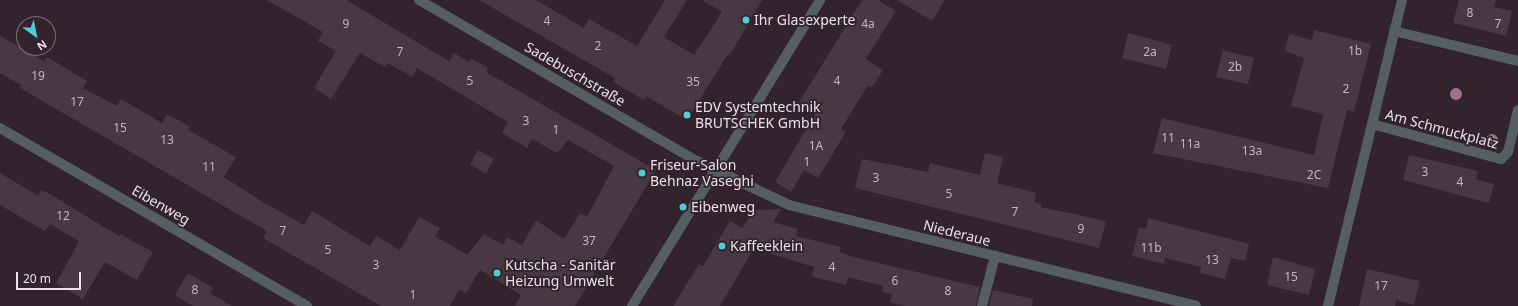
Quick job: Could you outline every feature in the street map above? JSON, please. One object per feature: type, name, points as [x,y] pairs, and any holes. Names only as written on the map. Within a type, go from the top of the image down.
[{"type":"street","name":"Sadebuschstraße","points":[[419,0],[698,161],[718,169]]},
{"type":"street","points":[[632,306],[718,169],[820,0]]},
{"type":"street","name":"Am Schmuckplatz","points":[[1328,306],[1402,0]]},
{"type":"street","points":[[1394,31],[1518,61]]},
{"type":"street","name":"Am Schmuckplatz","points":[[1372,124],[1501,160],[1508,152],[1518,110]]},
{"type":"street","name":"Eibenweg","points":[[0,128],[307,306]]},
{"type":"street","name":"Niederaue","points":[[718,169],[789,205],[1196,306]]},
{"type":"street","points":[[982,306],[995,256]]},
{"type":"building","points":[[267,0],[346,0],[449,61],[454,53],[469,62],[471,58],[488,68],[486,72],[656,170],[575,306],[515,306],[521,295],[480,270],[466,293],[459,290],[450,306],[381,306],[263,238],[267,231],[20,88],[21,85],[0,73],[0,36],[16,45],[16,56],[35,56],[44,61],[47,57],[87,81],[83,88],[117,106],[121,99],[162,123],[167,114],[190,127],[188,130],[236,157],[224,177],[261,201],[304,225],[312,211],[370,246],[376,236],[400,250],[419,217],[440,228],[435,236],[467,255],[484,234],[503,245],[507,237],[522,245],[536,220],[564,239],[580,213],[587,217],[614,166],[568,140],[557,153],[532,139],[527,148],[502,133],[508,122],[417,68],[412,77],[388,63],[385,67],[360,53],[331,99],[314,88],[336,51],[318,41],[323,32]]},
{"type":"building","points":[[479,0],[536,0],[584,28],[589,19],[637,46],[665,0],[687,0],[664,37],[694,55],[722,12],[702,0],[762,0],[730,55],[728,54],[687,120],[646,96],[644,100],[613,82],[615,78]]},
{"type":"building","points":[[862,0],[878,0],[896,11],[866,59],[883,70],[872,87],[868,85],[841,129],[846,132],[818,178],[804,170],[791,192],[775,182],[815,114],[798,104]]},
{"type":"building","points":[[897,0],[945,0],[932,21]]},
{"type":"building","points":[[1459,0],[1496,0],[1494,7],[1512,11],[1506,36],[1453,23]]},
{"type":"building","points":[[1314,30],[1371,44],[1354,112],[1347,110],[1328,188],[1153,153],[1162,118],[1314,155],[1323,114],[1291,106],[1304,58],[1285,51],[1289,34],[1312,40]]},
{"type":"building","points":[[1128,33],[1172,45],[1166,69],[1122,58]]},
{"type":"building","points":[[1223,50],[1254,58],[1248,84],[1216,77]]},
{"type":"building","points":[[478,150],[494,159],[486,174],[470,164]]},
{"type":"building","points":[[985,153],[1003,157],[997,183],[1036,193],[1034,202],[1041,204],[1041,207],[1106,221],[1099,248],[855,188],[862,159],[928,172],[930,163],[980,175]]},
{"type":"building","points":[[1409,155],[1478,171],[1476,179],[1494,184],[1489,203],[1403,180]]},
{"type":"building","points":[[0,173],[38,196],[41,190],[50,194],[119,236],[120,234],[153,252],[137,280],[105,262],[83,299],[56,283],[79,241],[50,224],[45,231],[0,205]]},
{"type":"building","points":[[781,209],[773,222],[798,229],[796,236],[841,247],[840,252],[853,257],[980,287],[976,306],[906,306],[890,302],[892,294],[882,292],[883,286],[848,277],[846,285],[817,278],[812,276],[814,267],[772,254],[756,245],[720,306],[673,306],[699,264],[703,266],[730,221],[742,228],[754,210]]},
{"type":"building","points":[[1148,218],[1249,244],[1245,261],[1231,258],[1225,279],[1200,273],[1201,267],[1165,258],[1164,264],[1132,256],[1139,227],[1146,229]]},
{"type":"building","points":[[1273,257],[1315,269],[1309,295],[1267,285]]},
{"type":"building","points":[[1367,269],[1420,281],[1414,305],[1396,300],[1395,306],[1359,306]]},
{"type":"building","points":[[188,273],[213,288],[210,293],[232,306],[193,306],[175,295]]},
{"type":"building","points":[[993,290],[1033,299],[1032,306],[989,306]]},
{"type":"place","name":"Ihr Glasexperte","points":[[746,20]]},
{"type":"place","name":"EDV Systemtechnik BRUTSCHEK GmbH","points":[[687,115]]},
{"type":"place","name":"Friseur-Salon Behnaz Vaseghi","points":[[642,173]]},
{"type":"place","name":"Eibenweg","points":[[683,207]]},
{"type":"place","name":"Kaffeeklein","points":[[722,246]]},
{"type":"place","name":"Kutscha - Sanitär Heizung Umwelt","points":[[497,273]]}]
